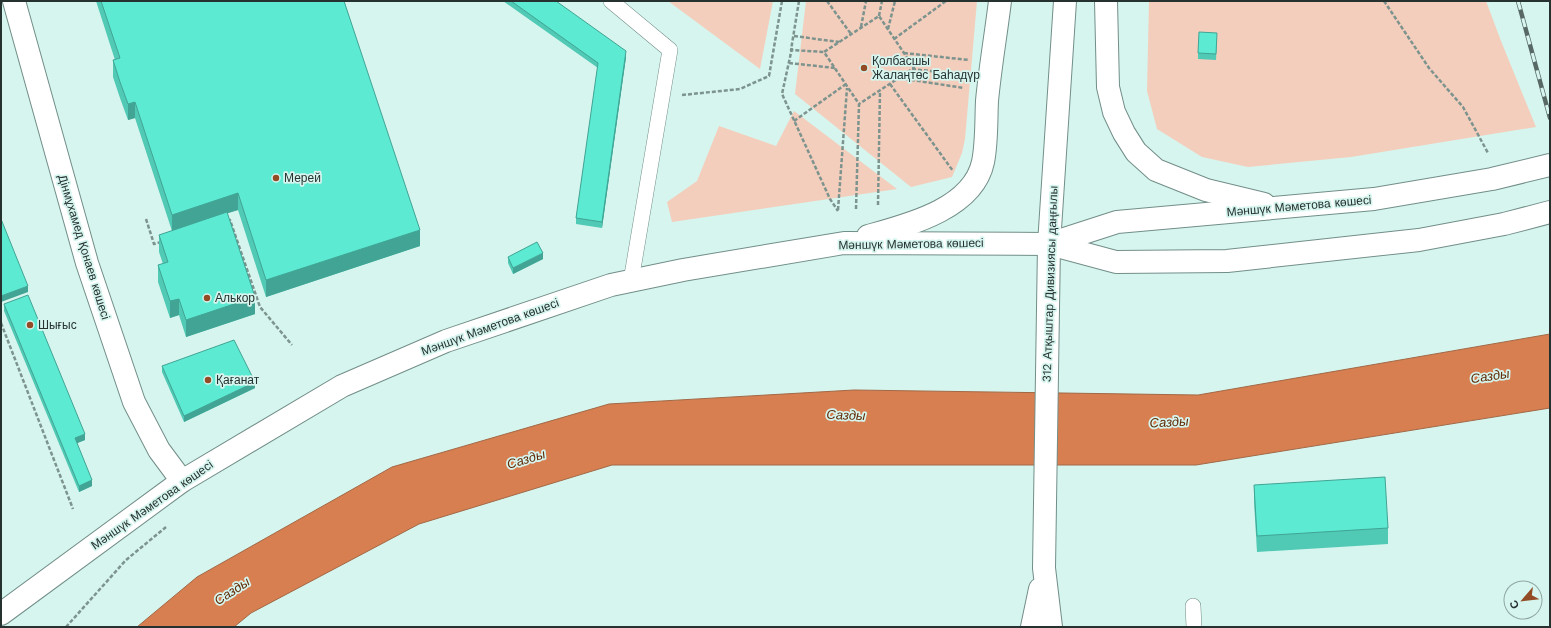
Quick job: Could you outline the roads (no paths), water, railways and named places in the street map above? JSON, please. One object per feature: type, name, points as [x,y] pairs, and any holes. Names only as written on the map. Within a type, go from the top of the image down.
[{"type":"main road","name":"Дінмұхамед Қонаев көшесі","points":[[14,1],[87,263],[134,402],[159,450],[182,481]]},
{"type":"main road","points":[[844,243],[910,224],[936,213],[959,198],[973,184],[983,162],[987,100],[1000,1]]},
{"type":"main road","name":"312 Атқыштар Дивизиясы даңғылы","points":[[1051,627],[1044,568],[1049,244],[1065,1]]},
{"type":"main road","points":[[1106,1],[1108,87],[1114,112],[1124,134],[1136,152],[1156,170],[1206,190],[1281,208]]},
{"type":"main road","name":"Мәншүк Мәметова көшесі","points":[[1049,244],[1117,222],[1374,199],[1492,179],[1550,164]]},
{"type":"main road","name":"Мәншүк Мәметова көшесі","points":[[1,614],[182,481],[349,383],[446,341],[611,285],[683,270],[844,243],[1049,244],[1116,262],[1227,261],[1419,240],[1504,224],[1550,212]]},
{"type":"main road","name":"312 Атқыштар Дивизиясы даңғылы","points":[[1032,627],[1044,568]]},
{"type":"lane","points":[[611,1],[670,50],[631,281]]},
{"type":"lane","points":[[1193,606],[1194,627]]},
{"type":"water","name":"Сазды","points":[[1550,334],[1550,408],[1196,465],[612,465],[419,524],[251,613],[234,627],[137,627],[197,577],[392,467],[609,404],[854,390],[1198,395]]},
{"type":"railway","points":[[1518,1],[1550,118]]},
{"type":"place","name":"Қолбасшы Жалаңтөс Баһадүр","points":[[864,68]]},
{"type":"place","name":"Мерей","points":[[276,178]]},
{"type":"place","name":"Алькор","points":[[207,298]]},
{"type":"place","name":"Шығыс","points":[[30,325]]},
{"type":"place","name":"Қағанат","points":[[208,380]]}]
